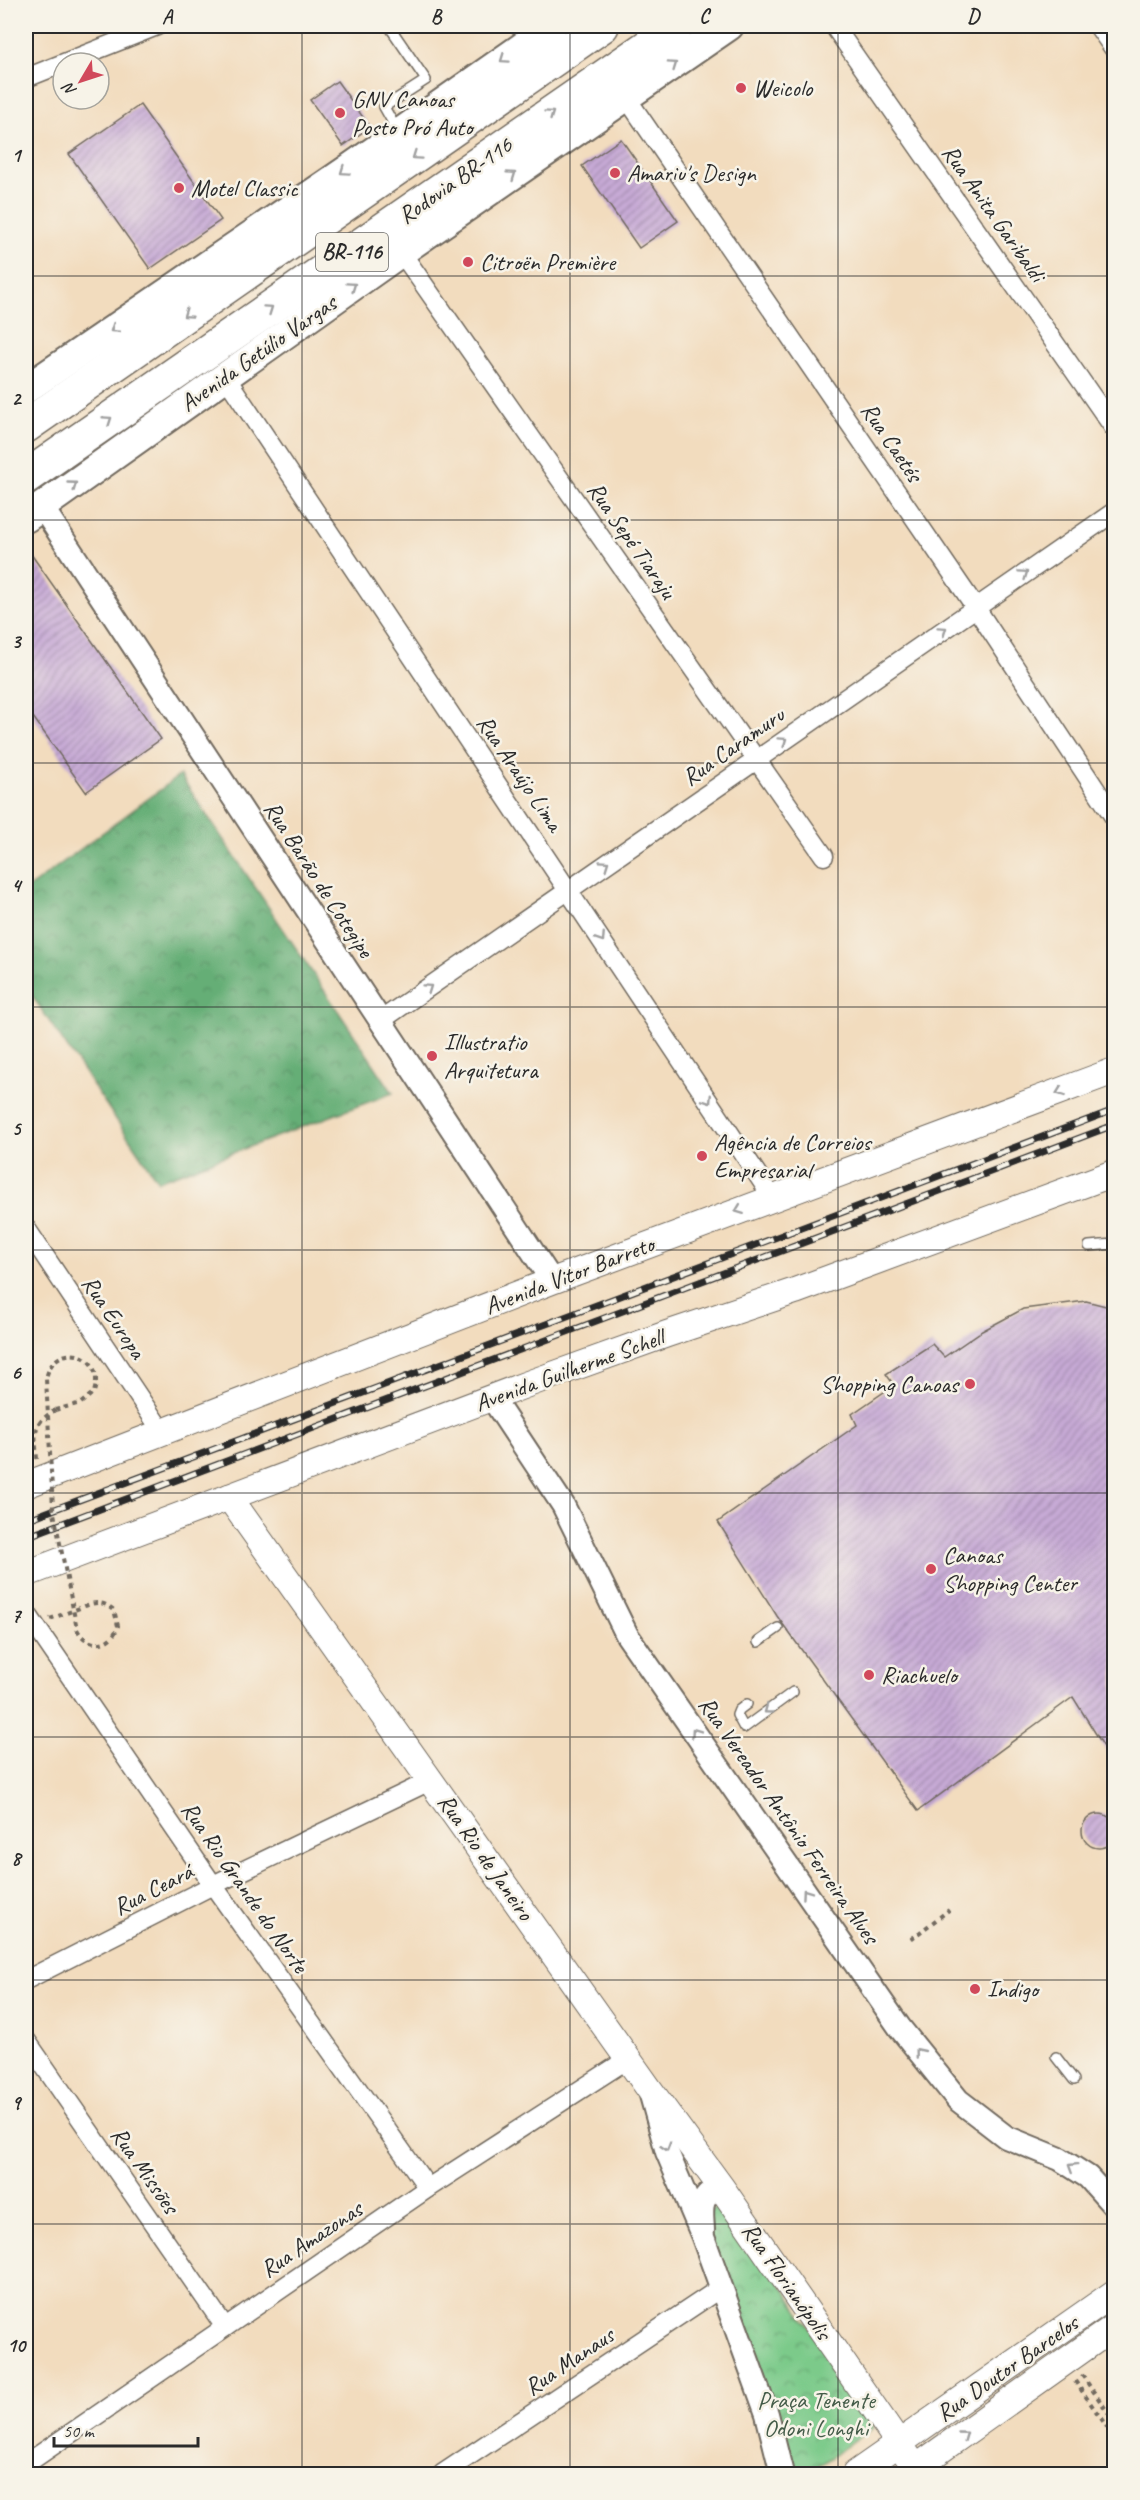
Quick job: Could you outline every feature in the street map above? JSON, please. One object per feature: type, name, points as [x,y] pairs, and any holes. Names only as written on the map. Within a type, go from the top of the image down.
[{"type":"highway","name":"Rodovia BR-116","points":[[26,426],[602,26]]},
{"type":"highway","name":"Rodovia BR-116","points":[[26,477],[677,26]]},
{"type":"main road","points":[[26,389],[552,26]]},
{"type":"main road","name":"Avenida Getúlio Vargas","points":[[34,513],[401,252],[729,26]]},
{"type":"main road","name":"Avenida Vitor Barreto","points":[[32,1483],[552,1281],[1114,1071]]},
{"type":"main road","name":"Avenida Guilherme Schell","points":[[26,1575],[492,1398],[667,1334],[795,1292],[1114,1173]]},
{"type":"main road","name":"Rua Rio de Janeiro","points":[[229,1497],[650,2090]]},
{"type":"main road","name":"Rua Florianópolis","points":[[650,2090],[721,2187],[900,2443],[914,2473]]},
{"type":"main road","name":"Rua Doutor Barcelos","points":[[855,2475],[1114,2293]]},
{"type":"main road","name":"Rua Doutor Barcelos","points":[[914,2473],[1114,2327]]},
{"type":"street","points":[[26,78],[157,26]]},
{"type":"street","name":"Rua Anita Garibaldi","points":[[834,26],[1114,428]]},
{"type":"street","points":[[1098,26],[1114,49]]},
{"type":"street","name":"Rua Caetés","points":[[626,98],[976,608],[1114,817]]},
{"type":"street","name":"Rua Sepé Tiaraju","points":[[401,252],[824,856]]},
{"type":"street","name":"Rua Araújo Lima","points":[[225,376],[773,1198]]},
{"type":"street","name":"Rua Caramuru","points":[[380,1021],[1114,512]]},
{"type":"street","name":"Rua Barão de Cotegipe","points":[[34,513],[380,1021],[552,1281]]},
{"type":"street","name":"Rua Europa","points":[[26,1228],[163,1433]]},
{"type":"street","name":"Rua Vereador Antônio Ferreira Alves","points":[[492,1398],[563,1505],[627,1635],[900,2028],[958,2100],[1006,2137],[1060,2159],[1088,2176],[1114,2206]]},
{"type":"street","name":"Rua Rio Grande do Norte","points":[[30,1618],[213,1885],[428,2188]]},
{"type":"street","name":"Rua Ceará","points":[[26,1980],[213,1885],[432,1780]]},
{"type":"street","name":"Rua Missões","points":[[26,2040],[225,2327]]},
{"type":"street","name":"Rua Amazonas","points":[[26,2464],[428,2188],[628,2059]]},
{"type":"street","name":"Rua Rio de Janeiro","points":[[650,2090],[667,2152],[704,2237],[767,2414],[782,2475]]},
{"type":"street","name":"Rua Rio de Janeiro","points":[[704,2237],[702,2208],[704,2197],[721,2187]]},
{"type":"street","name":"Rua Manaus","points":[[442,2475],[722,2287]]},
{"type":"lane","points":[[389,26],[426,80],[384,107],[399,133]]},
{"type":"lane","points":[[1089,1246],[1114,1244]]},
{"type":"lane","points":[[758,1642],[778,1628]]},
{"type":"lane","points":[[747,1704],[739,1710],[737,1715],[744,1728],[793,1692]]},
{"type":"lane","points":[[1056,2057],[1074,2080]]},
{"type":"path","points":[[30,1618],[80,1608],[94,1602],[101,1602],[114,1610],[118,1626],[112,1639],[105,1643],[85,1641],[77,1629],[52,1508],[46,1379],[47,1370],[59,1357],[70,1354],[87,1359],[96,1374],[94,1392],[81,1403],[55,1410],[40,1419],[35,1432],[32,1483]]},
{"type":"path","points":[[911,1938],[949,1910]]},
{"type":"path","points":[[1066,2361],[1114,2421]]},
{"type":"path","points":[[1066,2361],[1114,2437]]},
{"type":"green space","points":[[180,775],[393,1093],[158,1181],[26,987],[26,890]]},
{"type":"green space","name":"Praça Tenente Odoni Longhi","points":[[726,2200],[874,2426],[809,2473],[791,2474],[703,2216]]},
{"type":"building","name":"GNV Canoas Posto Pró Auto","points":[[337,81],[370,127],[343,146],[310,100]]},
{"type":"building","name":"Motel Classic","points":[[140,105],[221,220],[150,269],[69,154]]},
{"type":"building","points":[[621,139],[678,221],[639,248],[582,166]]},
{"type":"building","points":[[26,547],[161,739],[86,792],[26,707]]},
{"type":"building","name":"Canoas Shopping Center","points":[[1086,1301],[1114,1308],[1114,1763],[1073,1697],[918,1811],[777,1616],[718,1522],[857,1425],[852,1414],[894,1385],[886,1374],[932,1344],[944,1357],[982,1331],[1023,1309]]},
{"type":"building","points":[[1099,1814],[1111,1819],[1116,1831],[1111,1843],[1099,1848],[1087,1843],[1082,1831],[1087,1819]]},
{"type":"railway","points":[[26,1520],[1114,1110]]},
{"type":"railway","points":[[26,1537],[1114,1125]]},
{"type":"place","name":"Weicolo","points":[[741,88]]},
{"type":"place","name":"GNV Canoas Posto Pró Auto","points":[[340,113]]},
{"type":"place","name":"Amariu's Design","points":[[615,173]]},
{"type":"place","name":"Motel Classic","points":[[179,188]]},
{"type":"place","name":"Citroën Première","points":[[468,262]]},
{"type":"place","name":"Illustratio Arquitetura","points":[[432,1056]]},
{"type":"place","name":"Agência de Correios Empresarial","points":[[702,1156]]},
{"type":"place","name":"Shopping Canoas","points":[[970,1384]]},
{"type":"place","name":"Canoas Shopping Center","points":[[931,1569]]},
{"type":"place","name":"Riachuelo","points":[[869,1675]]},
{"type":"place","name":"Indigo","points":[[975,1989]]}]
